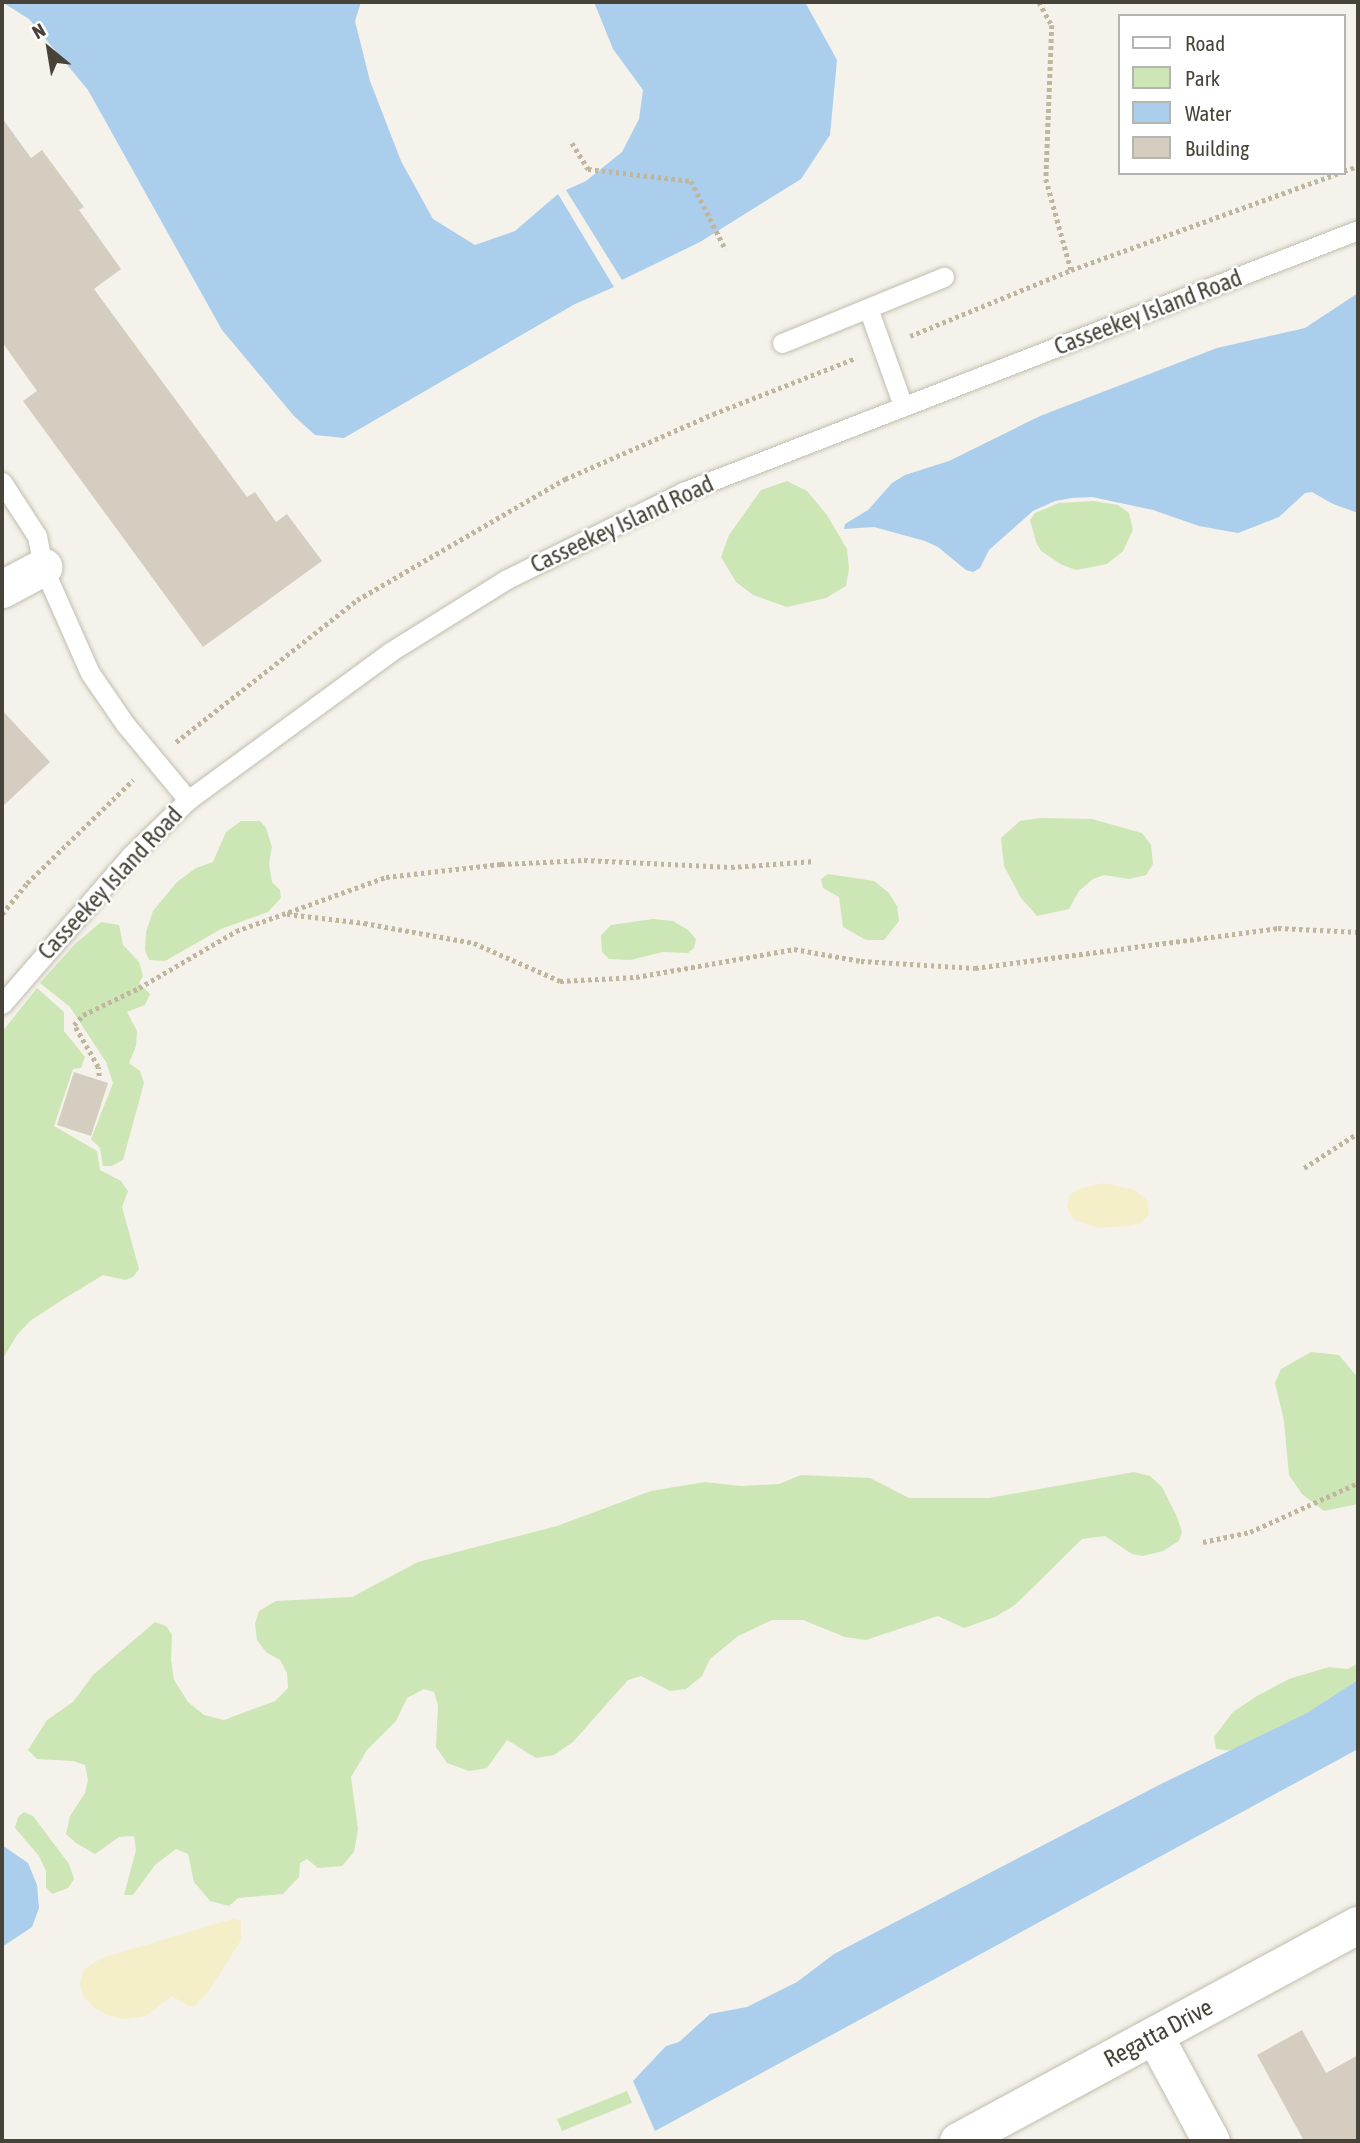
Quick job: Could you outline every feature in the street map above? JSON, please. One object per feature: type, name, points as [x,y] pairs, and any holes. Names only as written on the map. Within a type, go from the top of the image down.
[{"type":"street","points":[[2,589],[43,567]]},
{"type":"street","name":"Regatta Drive","points":[[958,2141],[1358,1925]]},
{"type":"street","points":[[1154,2035],[1211,2141]]},
{"type":"lane","name":"Casseekey Island Road","points":[[2,1003],[130,856],[188,800],[390,652],[507,579],[683,492],[1358,230]]},
{"type":"lane","points":[[782,343],[944,277]]},
{"type":"lane","points":[[868,308],[903,406]]},
{"type":"lane","points":[[2,482],[37,536],[43,567],[90,673],[125,724],[188,800]]},
{"type":"path","points":[[1038,2],[1052,25],[1046,179],[1071,270]]},
{"type":"path","points":[[572,143],[588,169],[691,181],[726,250]]},
{"type":"path","points":[[99,1076],[98,1067],[74,1025],[83,1015],[139,988],[236,931],[386,877],[418,871],[584,860],[731,867],[815,860]]},
{"type":"path","points":[[287,914],[364,923],[474,943],[560,981],[636,976],[794,949],[862,961],[975,968],[1278,928],[1358,932]]},
{"type":"path","points":[[1304,1168],[1358,1133]]},
{"type":"path","points":[[1203,1542],[1250,1532],[1358,1483]]},
{"type":"green space","points":[[787,481],[807,491],[827,515],[847,549],[849,569],[846,586],[826,598],[787,607],[753,595],[736,582],[721,557],[729,535],[761,490]]},
{"type":"green space","points":[[1094,501],[1118,505],[1129,513],[1133,530],[1123,551],[1107,564],[1076,570],[1062,565],[1041,551],[1030,520],[1035,513],[1059,503]]},
{"type":"green space","points":[[1041,818],[1092,819],[1142,833],[1151,845],[1153,864],[1146,875],[1129,879],[1104,875],[1093,879],[1079,891],[1069,909],[1037,916],[1021,898],[1004,866],[1001,838],[1020,821]]},
{"type":"green space","points":[[241,821],[260,821],[266,828],[272,847],[269,863],[272,882],[280,890],[281,898],[268,912],[221,929],[165,961],[149,960],[145,950],[146,932],[153,911],[177,882],[196,868],[213,862],[226,832]]},
{"type":"green space","points":[[828,874],[874,881],[889,893],[897,906],[899,921],[884,940],[866,940],[843,927],[839,897],[823,888],[821,879]]},
{"type":"green space","points":[[653,919],[673,921],[688,930],[696,939],[694,948],[688,953],[663,952],[631,960],[609,959],[602,952],[601,935],[611,925]]},
{"type":"green space","points":[[101,922],[119,925],[123,945],[139,962],[143,976],[139,983],[150,994],[145,1005],[127,1012],[137,1031],[136,1046],[129,1063],[140,1071],[144,1083],[123,1160],[112,1166],[103,1166],[100,1148],[91,1139],[113,1083],[106,1062],[70,1007],[40,983],[75,944]]},
{"type":"green space","points":[[37,988],[64,1012],[64,1031],[85,1057],[81,1068],[73,1069],[54,1126],[97,1151],[100,1170],[121,1181],[128,1191],[122,1207],[139,1269],[133,1277],[125,1280],[103,1275],[30,1321],[17,1335],[2,1360],[2,1032]]},
{"type":"green space","points":[[1311,1352],[1339,1355],[1358,1378],[1358,1504],[1324,1511],[1302,1494],[1289,1475],[1284,1421],[1275,1383],[1281,1369]]},
{"type":"green space","points":[[1134,1472],[1150,1476],[1162,1487],[1177,1517],[1182,1532],[1179,1541],[1163,1551],[1143,1556],[1132,1554],[1105,1536],[1082,1539],[1015,1605],[995,1617],[964,1628],[938,1616],[866,1640],[845,1637],[803,1620],[772,1620],[738,1636],[710,1659],[702,1676],[686,1689],[670,1691],[641,1676],[628,1680],[573,1742],[554,1755],[536,1758],[507,1740],[487,1768],[469,1771],[447,1763],[436,1747],[438,1705],[434,1692],[424,1689],[407,1698],[396,1721],[367,1750],[351,1777],[358,1829],[354,1852],[342,1866],[318,1868],[307,1859],[300,1863],[299,1877],[283,1894],[238,1898],[229,1906],[210,1901],[194,1882],[188,1854],[176,1849],[155,1865],[133,1895],[124,1895],[136,1850],[134,1836],[119,1837],[95,1854],[76,1843],[66,1834],[70,1816],[85,1793],[88,1780],[85,1765],[73,1761],[37,1759],[28,1750],[47,1720],[73,1702],[93,1675],[155,1622],[166,1626],[172,1635],[171,1660],[174,1680],[188,1702],[204,1715],[224,1720],[275,1701],[288,1688],[287,1673],[280,1660],[266,1652],[257,1640],[255,1624],[259,1611],[276,1601],[352,1597],[418,1562],[557,1526],[651,1491],[705,1482],[741,1486],[779,1484],[801,1475],[870,1478],[909,1498],[989,1498]]},
{"type":"green space","points":[[1358,1663],[1358,1695],[1248,1753],[1216,1749],[1214,1737],[1233,1712],[1257,1696],[1289,1679],[1329,1667],[1348,1669]]},
{"type":"green space","points":[[24,1812],[33,1816],[69,1864],[74,1879],[68,1888],[52,1894],[46,1887],[46,1871],[39,1856],[15,1828],[18,1817]]},
{"type":"green space","points":[[627,2091],[632,2103],[562,2131],[557,2119]]},
{"type":"sand","points":[[1104,1183],[1135,1190],[1148,1201],[1149,1215],[1141,1223],[1130,1226],[1099,1228],[1074,1220],[1067,1209],[1069,1196],[1078,1189]]},
{"type":"sand","points":[[235,1918],[241,1922],[241,1940],[209,1991],[195,2006],[188,2006],[172,1996],[146,2016],[124,2019],[107,2015],[93,2007],[83,1996],[80,1983],[84,1969],[102,1958]]},
{"type":"water","points":[[2,2],[361,2],[355,21],[370,81],[401,161],[433,219],[475,245],[515,231],[558,194],[614,287],[575,304],[344,438],[315,435],[294,416],[222,330],[88,90],[29,19]]},
{"type":"water","points":[[594,2],[805,2],[837,60],[830,135],[801,179],[700,242],[622,280],[566,190],[586,181],[622,152],[639,119],[643,90],[613,49]]},
{"type":"water","points":[[1358,293],[1358,513],[1333,504],[1312,492],[1305,493],[1279,517],[1238,533],[1199,526],[1153,510],[1092,497],[1072,498],[1055,501],[1033,511],[989,550],[980,568],[973,572],[966,570],[938,547],[925,541],[874,527],[844,529],[845,524],[868,510],[892,483],[905,475],[949,461],[1040,416],[1217,348],[1305,328]]},
{"type":"water","points":[[1358,1680],[1358,1749],[655,2131],[633,2081],[666,2046],[679,2042],[710,2014],[747,2007],[797,1982],[834,1954],[1159,1785],[1307,1713]]},
{"type":"water","points":[[2,1845],[28,1863],[37,1885],[39,1908],[32,1927],[2,1947]]},
{"type":"building","points":[[2,118],[31,158],[42,150],[84,207],[79,210],[121,269],[94,289],[247,497],[255,492],[276,522],[287,514],[322,561],[203,647],[23,401],[37,391],[2,342]]},
{"type":"building","points":[[2,710],[50,762],[2,807]]},
{"type":"building","points":[[74,1072],[108,1083],[91,1136],[57,1125]]},
{"type":"building","points":[[1302,2030],[1326,2073],[1358,2055],[1358,2141],[1304,2141],[1257,2055]]}]
